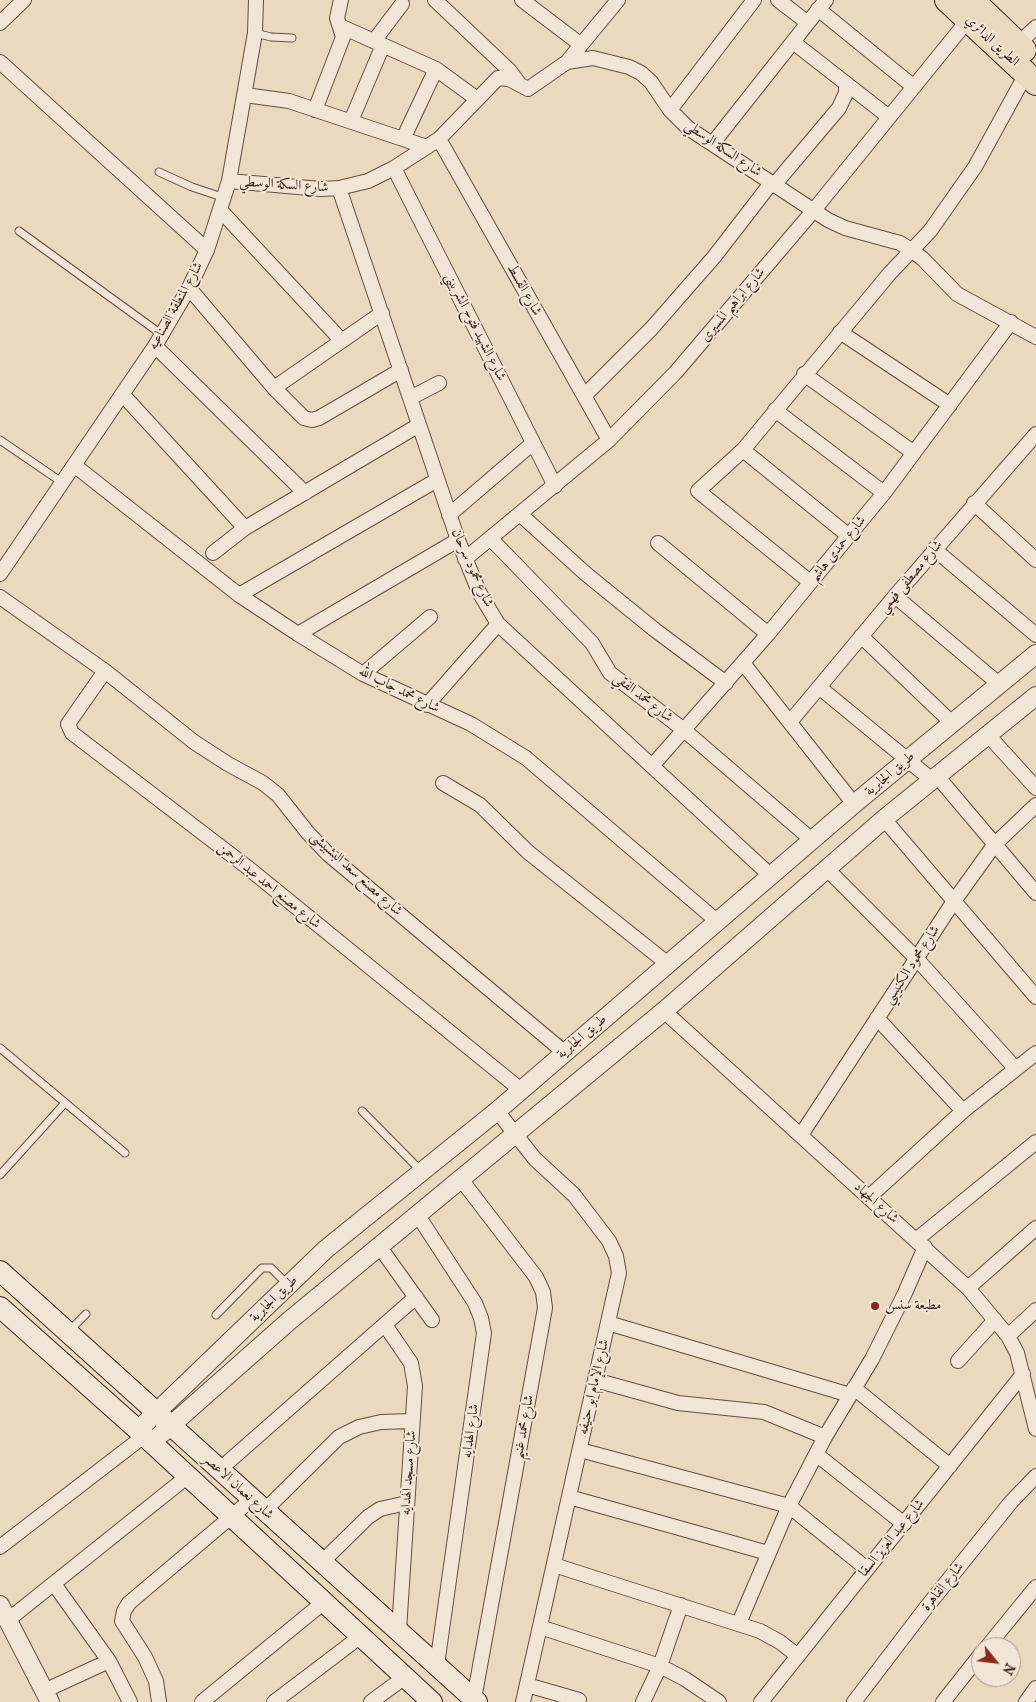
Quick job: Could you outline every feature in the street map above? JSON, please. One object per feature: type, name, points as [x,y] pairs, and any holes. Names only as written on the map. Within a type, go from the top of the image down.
[{"type":"highway","name":"الطريق الدائري","points":[[947,0],[970,10],[1018,44],[1033,72]]},
{"type":"highway","name":"الطريق الدائري","points":[[970,10],[1033,72]]},
{"type":"main road","name":"شارع نعمان الاعصر","points":[[0,1271],[284,1530],[399,1630],[475,1701]]},
{"type":"main road","name":"شارع نعمان الاعصر","points":[[0,1307],[188,1476],[432,1702]]},
{"type":"main road","points":[[266,1548],[284,1530]]},
{"type":"street","points":[[0,23],[24,0]]},
{"type":"street","name":"شارع المنطقة الصناعيه","points":[[0,574],[123,396],[189,288],[206,250],[230,181],[255,32],[256,0]]},
{"type":"street","points":[[316,110],[341,43],[342,38],[337,10],[341,0]]},
{"type":"street","points":[[435,0],[510,70],[521,87]]},
{"type":"street","points":[[522,0],[580,44]]},
{"type":"street","points":[[567,62],[618,0]]},
{"type":"street","points":[[670,110],[754,0]]},
{"type":"street","points":[[778,0],[808,22]]},
{"type":"street","points":[[351,121],[379,43],[402,4]]},
{"type":"street","points":[[714,143],[822,5],[914,87]]},
{"type":"street","name":"شارع ابراهيم المسيرى","points":[[465,559],[609,440],[676,372],[814,210],[914,87],[970,10]]},
{"type":"street","points":[[340,26],[436,69],[477,99]]},
{"type":"street","points":[[1018,44],[1036,28]]},
{"type":"street","points":[[793,42],[889,117]]},
{"type":"street","name":"شارع السكة الوسطي","points":[[230,181],[321,189],[340,188],[368,181],[394,168],[433,143],[498,78],[509,79],[528,89],[567,62],[593,58],[636,70],[652,82],[670,110],[688,128],[845,228],[900,243],[923,259],[957,294],[1036,337]]},
{"type":"street","points":[[0,62],[206,250]]},
{"type":"street","points":[[403,138],[436,69]]},
{"type":"street","points":[[810,582],[698,491],[743,450],[804,374],[911,250],[930,231],[961,189],[1033,72]]},
{"type":"street","points":[[584,396],[651,329],[839,108],[846,94],[846,85]]},
{"type":"street","points":[[245,95],[289,102],[403,138],[433,143]]},
{"type":"street","name":"شارع القسط","points":[[433,143],[609,440]]},
{"type":"street","name":"شارع الشهيد فتوح الشربيني","points":[[394,168],[555,486]]},
{"type":"street","name":"شارع محمود سرحان","points":[[340,188],[458,540],[479,592],[498,624],[771,876]]},
{"type":"street","points":[[223,204],[342,341]]},
{"type":"street","points":[[189,288],[274,388],[304,418],[312,420],[401,370]]},
{"type":"street","points":[[274,388],[382,313]]},
{"type":"street","name":"شارع حمدى هاشم","points":[[652,766],[768,634],[849,536],[914,453],[1011,322]]},
{"type":"street","points":[[840,332],[950,405]]},
{"type":"street","points":[[158,340],[305,493]]},
{"type":"street","points":[[804,374],[914,453]]},
{"type":"street","points":[[410,398],[439,383]]},
{"type":"street","points":[[123,396],[245,528]]},
{"type":"street","points":[[775,410],[884,492]]},
{"type":"street","points":[[213,553],[245,528],[419,425]]},
{"type":"street","name":"شارع مصطفى فهمي","points":[[790,722],[934,549],[1036,434]]},
{"type":"street","points":[[449,515],[534,443]]},
{"type":"street","points":[[743,450],[849,536]]},
{"type":"street","name":"شارع محمد جاب الله","points":[[74,465],[239,595],[298,634],[363,674],[471,724],[526,758],[718,922]]},
{"type":"street","points":[[239,595],[437,480]]},
{"type":"street","points":[[974,503],[1036,560]]},
{"type":"street","points":[[521,514],[617,599],[726,683]]},
{"type":"street","name":"شارع محمد الفقي","points":[[491,539],[592,643],[610,673],[684,730],[812,840]]},
{"type":"street","points":[[298,634],[458,540]]},
{"type":"street","points":[[658,543],[768,634]]},
{"type":"street","points":[[934,549],[1036,635]]},
{"type":"street","name":"شارع مصنع سعد البشبيشى","points":[[0,596],[104,671],[194,742],[228,764],[263,783],[278,795],[308,833],[328,854],[564,1052]]},
{"type":"street","points":[[895,596],[999,684]]},
{"type":"street","points":[[363,674],[430,617]]},
{"type":"street","points":[[427,705],[498,624]]},
{"type":"street","points":[[861,636],[952,723]]},
{"type":"street","name":"طريق الجابرية","points":[[164,1419],[289,1285],[326,1249],[497,1111],[854,804],[1036,654]]},
{"type":"street","points":[[743,663],[854,804]]},
{"type":"street","name":"شارع مصنع احمد عبد الرحمن","points":[[104,671],[68,724],[72,733],[247,867],[521,1090]]},
{"type":"street","points":[[819,687],[908,759],[935,778],[1036,892]]},
{"type":"street","name":"طريق الجابرية","points":[[144,1436],[379,1246],[664,1011],[884,819],[1035,699]]},
{"type":"street","points":[[988,735],[1036,788]]},
{"type":"street","points":[[443,783],[480,805],[528,852],[668,964]]},
{"type":"street","name":"شارع محمود الكنيسي","points":[[801,1135],[954,901],[995,844],[1036,805]]},
{"type":"street","points":[[884,819],[1036,997]]},
{"type":"street","points":[[826,868],[916,958],[1016,1069]]},
{"type":"street","name":"شارع الجهاد","points":[[664,1011],[968,1288],[1008,1336],[1024,1374],[1033,1406],[1036,1429]]},
{"type":"street","points":[[877,1018],[963,1111]]},
{"type":"street","points":[[870,1197],[963,1111],[1036,1053]]},
{"type":"street","name":"شارع الإمام ابو حنيفه","points":[[497,1111],[535,1160],[574,1195],[610,1242],[616,1256],[619,1272],[524,1702]]},
{"type":"street","points":[[739,1623],[789,1506],[825,1437],[890,1324],[921,1244],[1036,1142]]},
{"type":"street","name":"شارع محمد غنيم","points":[[460,1178],[536,1277],[543,1292],[545,1308],[475,1701]]},
{"type":"street","name":"شارع الهدايه","points":[[417,1214],[475,1303],[484,1333],[436,1665]]},
{"type":"street","points":[[968,1288],[1036,1228]]},
{"type":"street","points":[[379,1246],[432,1320]]},
{"type":"street","points":[[219,1470],[416,1297]]},
{"type":"street","points":[[1008,1336],[1036,1310]]},
{"type":"street","points":[[958,1361],[995,1320]]},
{"type":"street","points":[[608,1323],[852,1392],[950,1466]]},
{"type":"street","name":"شارع مسجد الهدايه","points":[[385,1325],[405,1353],[414,1374],[399,1630]]},
{"type":"street","name":"شارع عبد العزيز السقا","points":[[761,1702],[1024,1374]]},
{"type":"street","points":[[595,1380],[678,1403],[754,1410],[825,1437]]},
{"type":"street","points":[[159,1702],[156,1681],[145,1657],[122,1621],[124,1611],[129,1603],[231,1516],[258,1506],[339,1437],[359,1427],[381,1422],[412,1421]]},
{"type":"street","points":[[0,1547],[144,1436]]},
{"type":"street","points":[[580,1450],[789,1506],[867,1569]]},
{"type":"street","points":[[816,1454],[904,1524]]},
{"type":"street","points":[[109,1661],[47,1696],[4,1612],[54,1584],[188,1476]]},
{"type":"street","name":"شارع القاهرة","points":[[854,1702],[925,1609],[1011,1502],[1036,1476]]},
{"type":"street","points":[[569,1497],[768,1554]]},
{"type":"street","points":[[322,1562],[368,1517],[380,1509],[407,1504]]},
{"type":"street","points":[[554,1564],[739,1623],[780,1642],[798,1656]]},
{"type":"street","points":[[54,1584],[109,1661],[130,1702]]},
{"type":"street","points":[[995,1637],[1036,1587]]},
{"type":"street","points":[[202,1702],[324,1602]]},
{"type":"street","points":[[643,1702],[660,1666],[681,1605]]},
{"type":"street","points":[[540,1628],[660,1666],[685,1678],[719,1702]]},
{"type":"street","points":[[274,1702],[361,1636]]},
{"type":"street","points":[[943,1702],[971,1667]]},
{"type":"street","points":[[371,1702],[405,1677]]},
{"type":"street","points":[[527,1685],[579,1700]]},
{"type":"street","points":[[1027,1702],[1036,1688]]},
{"type":"lane","points":[[255,32],[271,37],[292,38]]},
{"type":"lane","points":[[159,172],[223,204]]},
{"type":"lane","points":[[19,231],[158,340]]},
{"type":"lane","points":[[0,440],[62,484]]},
{"type":"lane","points":[[0,1048],[125,1154]]},
{"type":"lane","points":[[0,1175],[65,1103]]},
{"type":"lane","points":[[362,1112],[423,1172]]},
{"type":"lane","points":[[216,1315],[262,1268],[271,1268],[289,1285]]},
{"type":"lane","points":[[68,1332],[86,1314]]},
{"type":"place","name":"مطبعة سنس","points":[[875,1306]]}]
